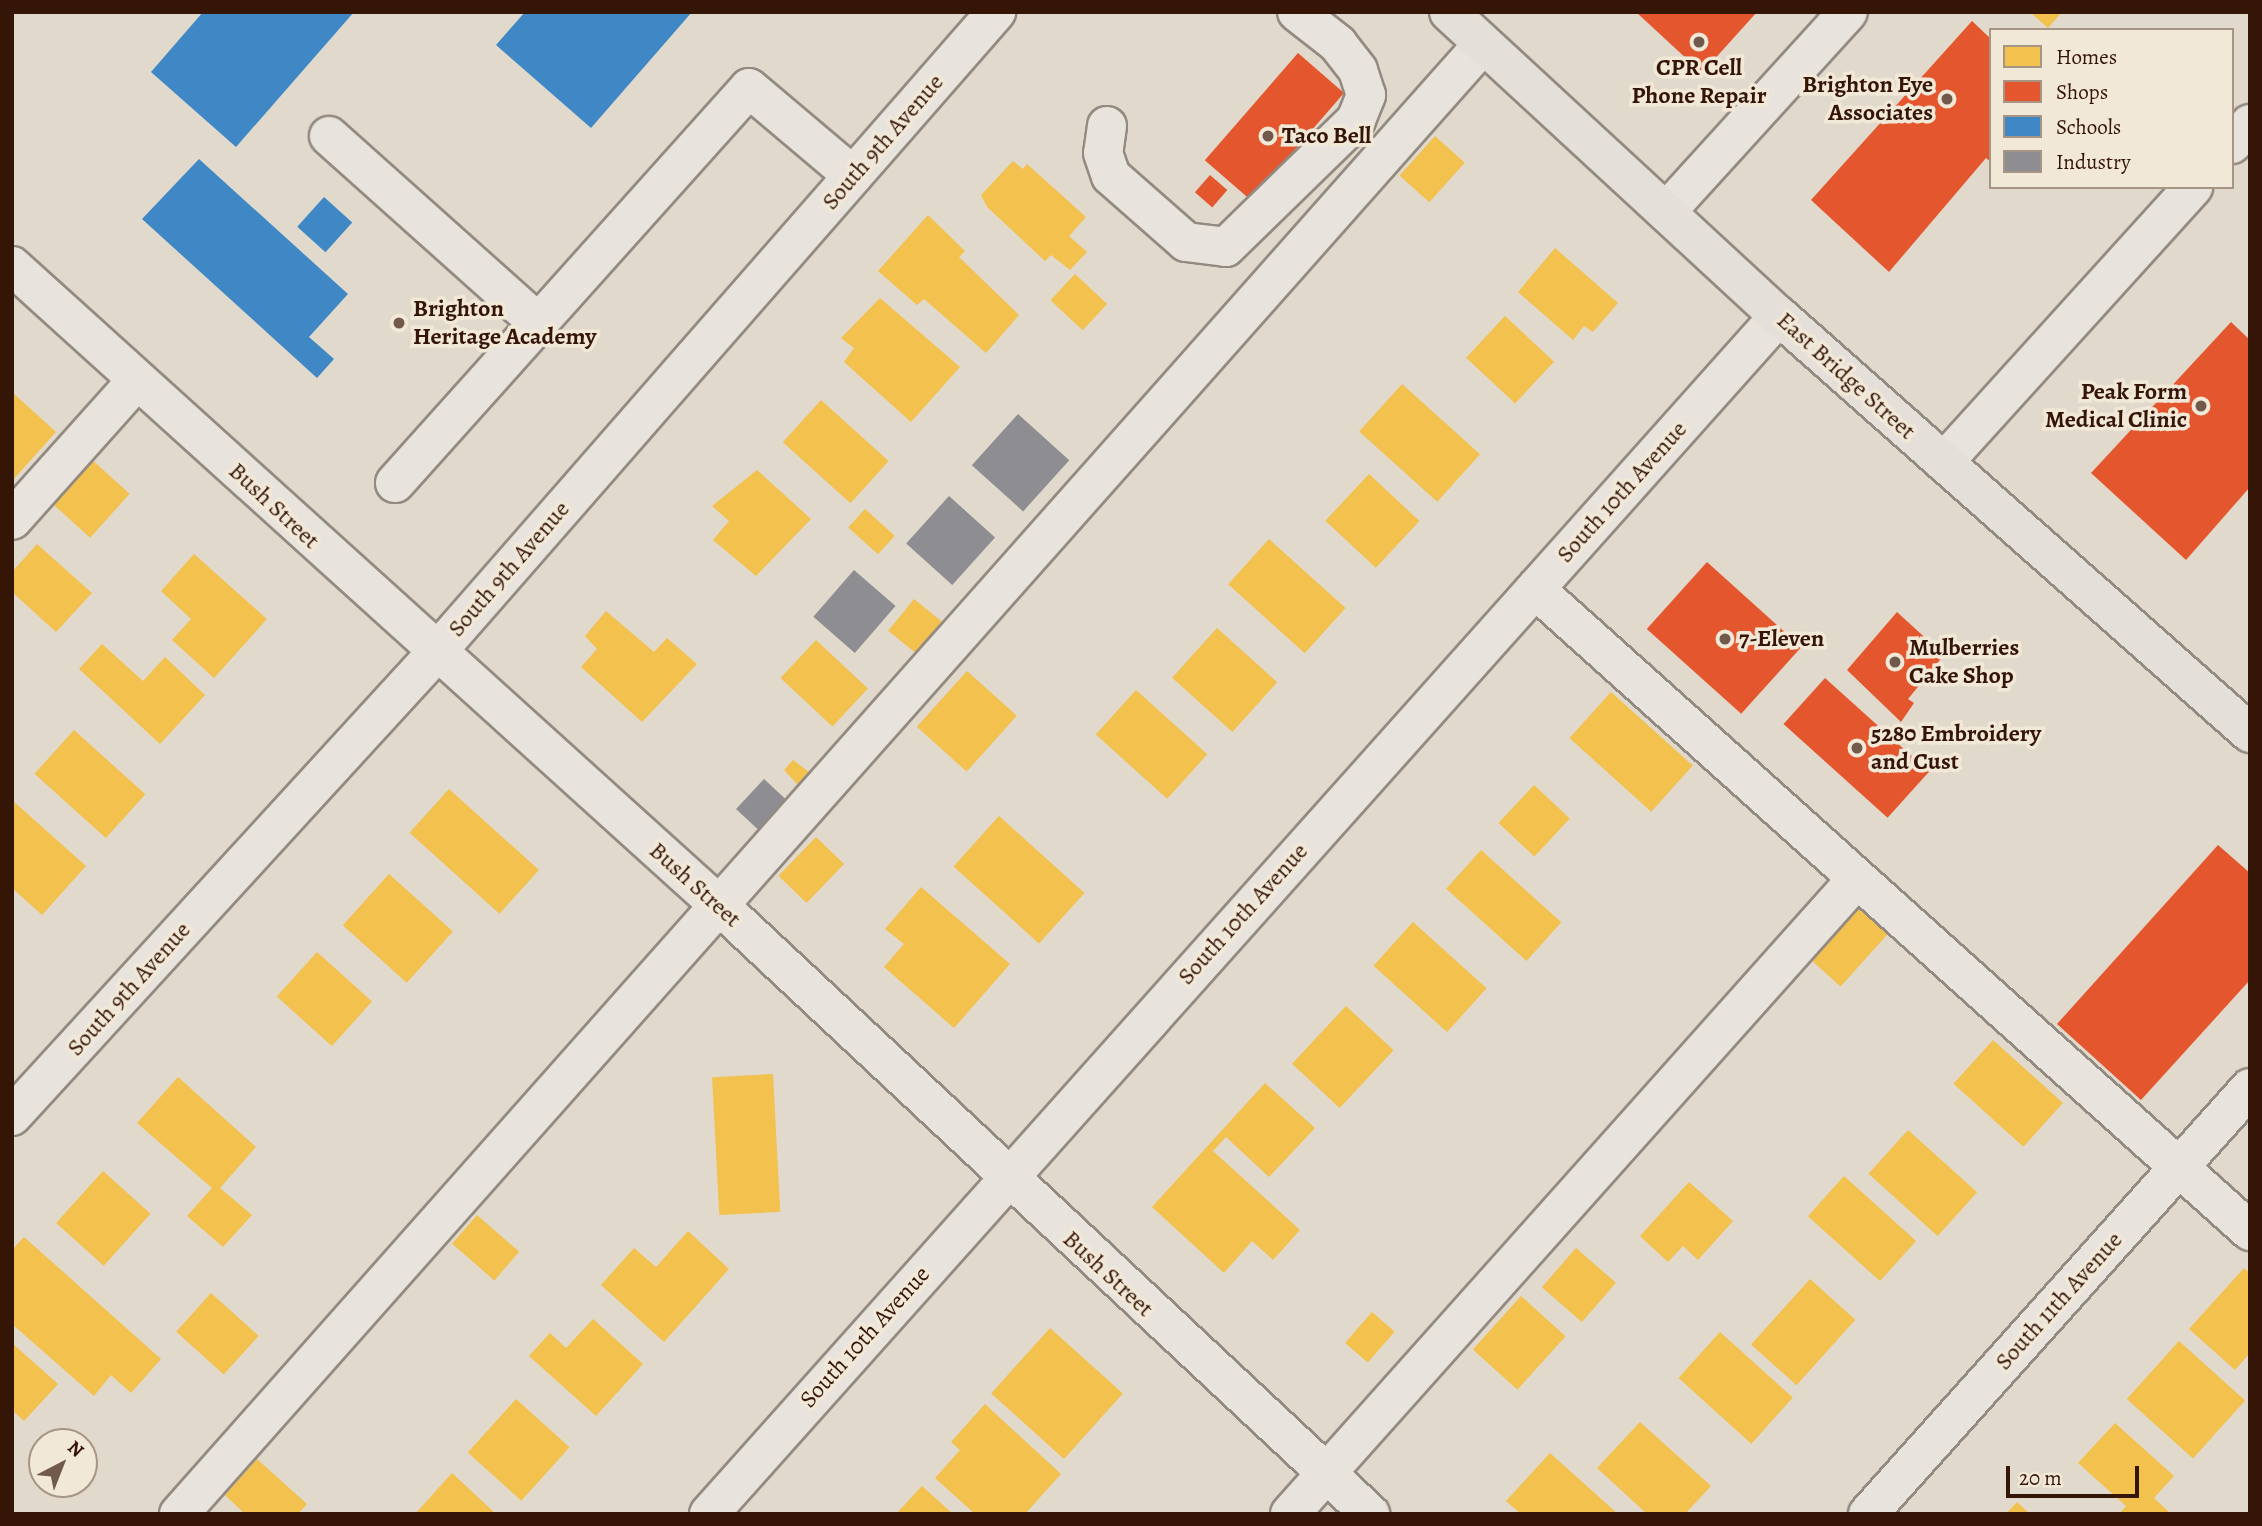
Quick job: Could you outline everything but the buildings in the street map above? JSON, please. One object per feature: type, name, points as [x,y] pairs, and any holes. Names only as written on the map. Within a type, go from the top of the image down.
[{"type":"main road","name":"East Bridge Street","points":[[1449,12],[1779,316],[2248,729]]},
{"type":"street","name":"South 9th Avenue","points":[[12,1116],[435,654],[996,12]]},
{"type":"street","points":[[1107,126],[1103,153],[1111,176],[1186,242],[1211,248],[1226,247],[1253,228],[1328,142],[1356,120],[1366,95],[1358,69],[1338,44],[1297,12]]},
{"type":"street","points":[[1666,212],[1848,12]]},
{"type":"street","points":[[179,1514],[721,907],[1483,44]]},
{"type":"street","points":[[395,483],[749,88],[853,176]]},
{"type":"street","points":[[2234,142],[2250,124]]},
{"type":"street","points":[[329,136],[537,322]]},
{"type":"street","points":[[1328,142],[1393,145]]},
{"type":"street","points":[[1944,463],[2191,189]]},
{"type":"street","name":"Bush Street","points":[[12,266],[435,654],[721,907],[1005,1179],[1370,1514]]},
{"type":"street","name":"South 10th Avenue","points":[[709,1514],[1005,1179],[1779,316]]},
{"type":"street","points":[[12,520],[137,380]]},
{"type":"street","points":[[1535,589],[1854,882],[2250,1231]]},
{"type":"street","points":[[1290,1514],[1854,882]]},
{"type":"street","name":"South 11th Avenue","points":[[1868,1514],[2250,1088]]},
{"type":"place","name":"CPR Cell Phone Repair","points":[[1699,42]]},
{"type":"place","name":"Brighton Eye Associates","points":[[1947,99]]},
{"type":"place","name":"Taco Bell","points":[[1268,136]]},
{"type":"place","name":"Brighton Heritage Academy","points":[[399,323]]},
{"type":"place","name":"Peak Form Medical Clinic","points":[[2201,406]]},
{"type":"place","name":"7-Eleven","points":[[1725,639]]},
{"type":"place","name":"Mulberries Cake Shop","points":[[1895,662]]},
{"type":"place","name":"5280 Embroidery and Cust","points":[[1857,748]]}]
